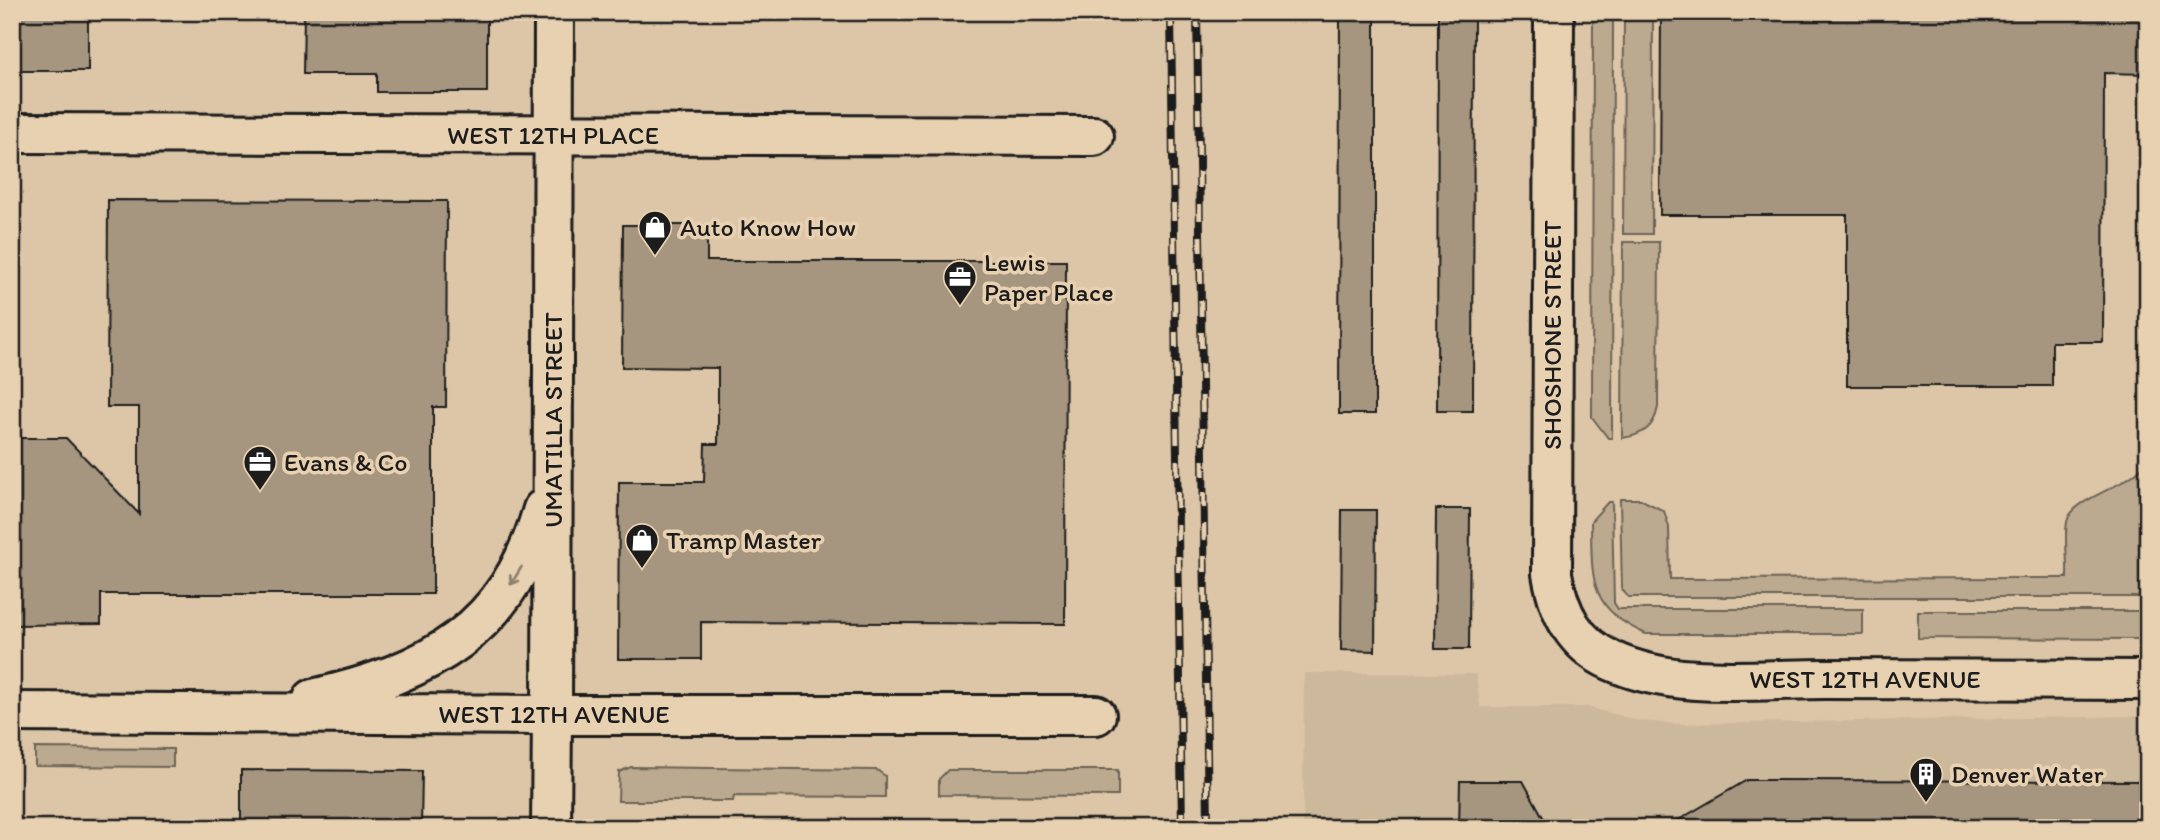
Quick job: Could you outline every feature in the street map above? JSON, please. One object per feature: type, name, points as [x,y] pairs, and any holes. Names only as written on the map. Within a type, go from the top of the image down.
[{"type":"street","name":"UMATILLA STREET","points":[[551,828],[554,12]]},
{"type":"street","name":"SHOSHONE STREET","points":[[1554,12],[1552,574],[1563,617],[1588,648]]},
{"type":"street","name":"WEST 12TH PLACE","points":[[12,133],[1094,136]]},
{"type":"street","points":[[250,713],[359,688],[394,676],[450,646],[476,626],[518,574],[533,542],[553,466]]},
{"type":"street","name":"WEST 12TH AVENUE","points":[[1588,648],[1626,667],[1691,679],[2148,680]]},
{"type":"street","name":"WEST 12TH AVENUE","points":[[12,712],[1096,715]]},
{"type":"shaded area","points":[[1593,12],[1613,12],[1612,438],[1608,438],[1592,417]]},
{"type":"shaded area","points":[[1624,12],[1653,12],[1652,234],[1623,234]]},
{"type":"shaded area","points":[[1623,242],[1659,242],[1658,407],[1654,420],[1646,429],[1636,435],[1622,438]]},
{"type":"shaded area","points":[[2148,459],[2148,597],[1628,597],[1622,589],[1620,499],[1640,499],[1664,511],[1669,527],[1670,579],[2067,578],[2066,529],[2071,513],[2079,505],[2129,478]]},
{"type":"shaded area","points":[[1608,502],[1612,502],[1614,603],[1618,609],[1863,609],[1863,634],[1646,634],[1613,614],[1597,589],[1593,574],[1591,521]]},
{"type":"shaded area","points":[[1918,611],[2148,611],[2148,639],[1918,638]]},
{"type":"shaded area","name":"Denver Water","points":[[1304,673],[1476,674],[1480,707],[1587,707],[1640,721],[1678,724],[2148,716],[2148,828],[1303,828]]},
{"type":"shaded area","points":[[35,748],[173,749],[173,767],[35,766]]},
{"type":"shaded area","points":[[631,767],[877,770],[885,776],[885,797],[734,796],[733,801],[618,801],[619,772]]},
{"type":"shaded area","points":[[948,770],[1118,770],[1118,796],[939,795],[939,779]]},
{"type":"building","points":[[15,12],[88,12],[88,71],[15,71]]},
{"type":"building","points":[[304,12],[487,12],[487,92],[377,92],[377,74],[303,74]]},
{"type":"building","points":[[1340,12],[1375,12],[1375,414],[1339,414]]},
{"type":"building","points":[[1438,12],[1474,12],[1473,411],[1437,411]]},
{"type":"building","points":[[1661,12],[2148,12],[2148,74],[2104,73],[2103,342],[2052,342],[2052,386],[1847,386],[1847,215],[1660,215]]},
{"type":"building","points":[[108,200],[447,201],[446,407],[433,407],[433,594],[101,594],[101,624],[12,625],[12,438],[66,438],[139,514],[139,407],[107,407]]},
{"type":"building","points":[[623,225],[707,225],[707,261],[1066,261],[1065,624],[701,622],[701,659],[618,659],[619,482],[704,482],[705,444],[718,444],[718,368],[622,367]]},
{"type":"building","points":[[1436,509],[1470,509],[1469,649],[1435,649]]},
{"type":"building","points":[[1342,510],[1376,510],[1375,651],[1341,650]]},
{"type":"building","points":[[241,770],[422,771],[421,828],[241,828]]},
{"type":"building","name":"Denver Water","points":[[1747,780],[2148,781],[2148,828],[1665,828]]},
{"type":"building","points":[[1460,781],[1523,781],[1549,828],[1459,828]]},
{"type":"railway","points":[[1171,12],[1182,828]]},
{"type":"railway","points":[[1197,12],[1208,828]]},
{"type":"place","name":"Auto Know How","points":[[655,257]]},
{"type":"place","name":"Lewis Paper Place","points":[[960,307]]},
{"type":"place","name":"Evans & Co","points":[[260,492]]},
{"type":"place","name":"Tramp Master","points":[[642,570]]},
{"type":"place","name":"Denver Water","points":[[1926,804]]}]
